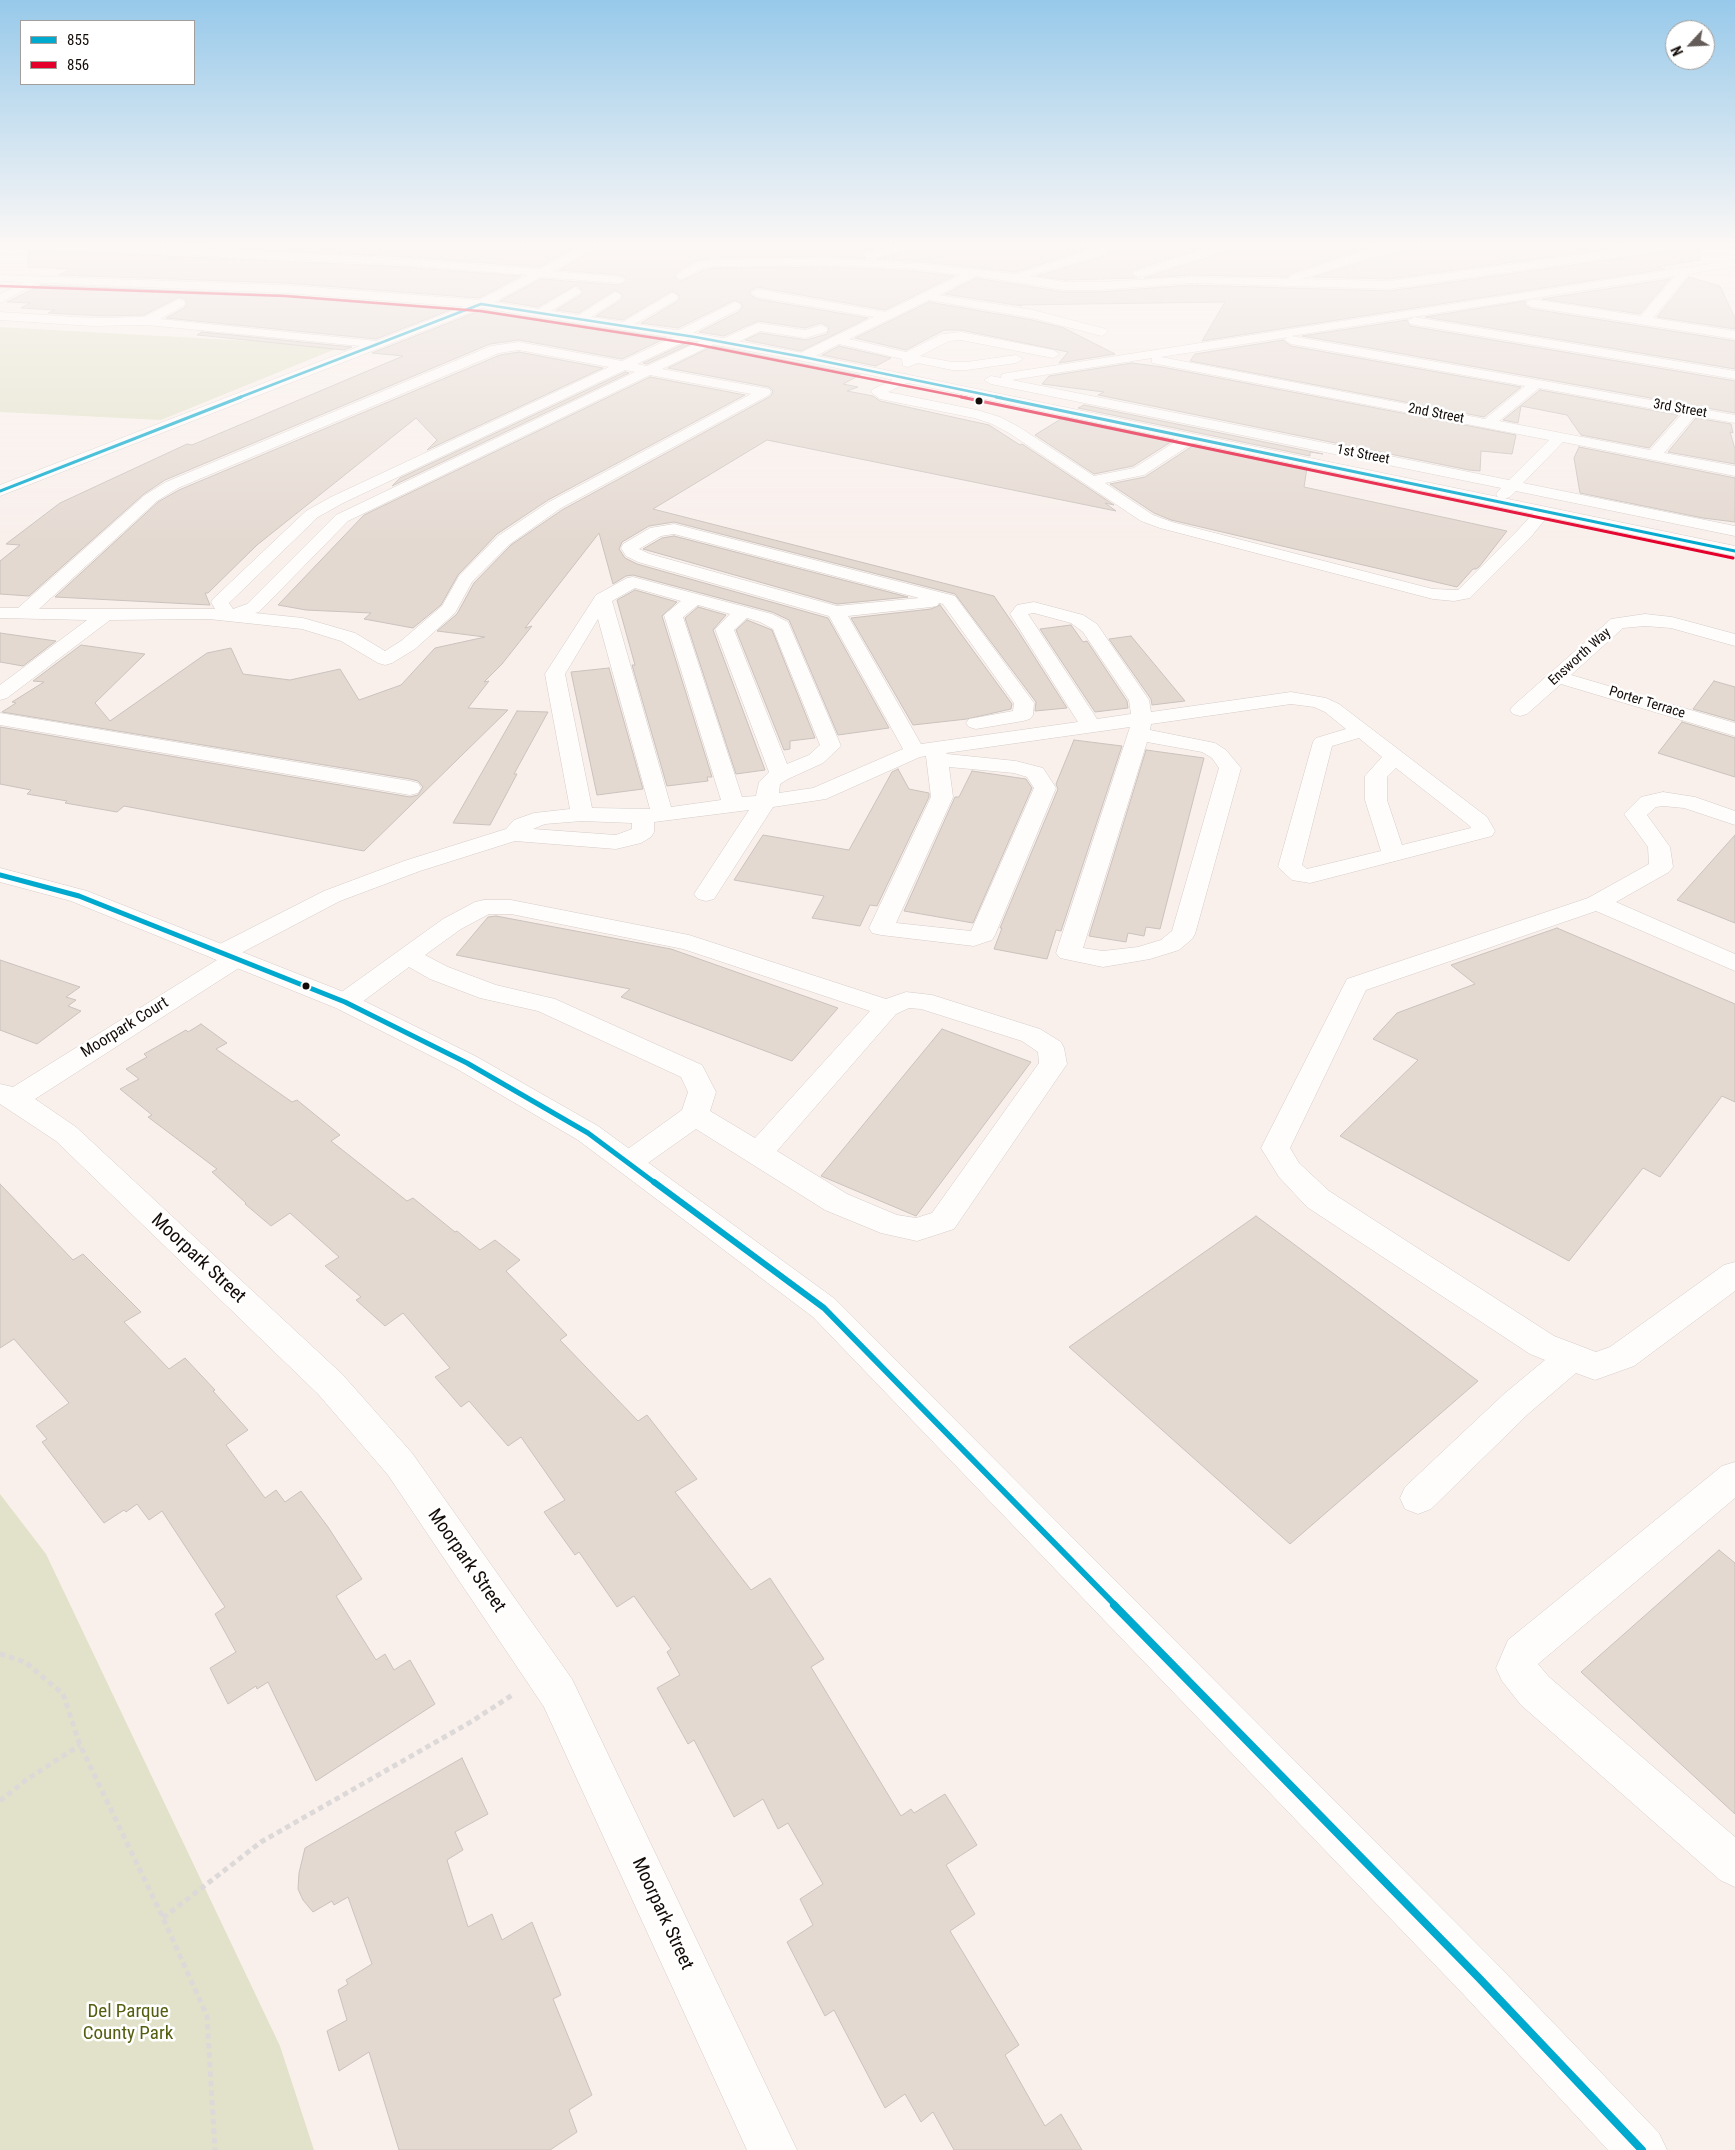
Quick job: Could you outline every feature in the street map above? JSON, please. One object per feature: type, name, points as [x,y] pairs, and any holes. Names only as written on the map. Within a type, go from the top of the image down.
[{"type":"street","points":[[371,343],[378,344]]},
{"type":"street","points":[[228,616],[220,602],[312,514],[345,496],[624,366],[667,343]]},
{"type":"street","points":[[228,616],[252,608],[342,518],[646,370],[712,343]]},
{"type":"street","points":[[730,343],[906,378],[1735,551]]},
{"type":"street","points":[[803,357],[831,343]]},
{"type":"street","points":[[865,343],[912,358],[942,364],[967,366],[1070,352]]},
{"type":"street","points":[[886,374],[936,343]]},
{"type":"street","points":[[942,364],[984,343]]},
{"type":"street","points":[[1000,343],[1053,354]]},
{"type":"street","points":[[1137,356],[1221,343]]},
{"type":"street","name":"3rd Street","points":[[1311,343],[1735,419]]},
{"type":"street","points":[[1550,343],[1735,375]]},
{"type":"street","points":[[1685,367],[1709,343]]},
{"type":"street","points":[[0,491],[378,344]]},
{"type":"street","points":[[0,613],[22,614],[106,615],[210,614],[303,624],[348,637],[385,659],[408,645],[449,609],[465,580],[504,540],[555,505],[764,392],[519,346],[496,350],[172,486],[151,498],[22,614]]},
{"type":"street","points":[[1586,364],[1602,352]]},
{"type":"street","name":"1st Street","points":[[1137,356],[991,380],[1735,531]]},
{"type":"street","name":"2nd Street","points":[[1137,356],[1735,471]]},
{"type":"street","points":[[1556,387],[1571,375]]},
{"type":"street","points":[[906,378],[878,392],[886,396],[989,417],[1014,430],[1146,518],[1166,525],[1433,594],[1454,596],[1464,594],[1524,534],[1544,511]]},
{"type":"street","points":[[1487,424],[1536,384]]},
{"type":"street","points":[[989,417],[1016,401]]},
{"type":"street","points":[[1653,456],[1692,412]]},
{"type":"street","points":[[1090,481],[1139,472],[1192,438]]},
{"type":"street","points":[[1496,501],[1559,438]]},
{"type":"street","points":[[514,834],[522,825],[542,818],[582,814],[653,815],[818,794],[929,753],[958,733],[1023,715],[1024,703],[949,600],[674,529],[656,532],[629,548],[632,552],[644,558],[836,612],[949,600]]},
{"type":"street","points":[[582,814],[555,674],[602,599],[633,582],[766,618],[781,626],[831,746],[816,759],[780,774],[770,782],[766,800],[706,894]]},
{"type":"street","points":[[514,834],[616,842],[633,838],[643,832],[653,815],[602,599]]},
{"type":"street","points":[[694,599],[673,615],[734,805]]},
{"type":"street","points":[[1091,726],[1020,614],[1023,609],[1034,607],[1077,619],[1090,628],[1139,700],[1141,726],[1069,953],[1102,959],[1140,954],[1170,945],[1183,934],[1230,768],[1219,754],[1208,747],[1141,726]]},
{"type":"street","points":[[743,612],[724,629],[780,774]]},
{"type":"street","points":[[836,612],[929,753],[942,797],[881,928],[974,939],[983,935],[1045,788],[1035,773],[1016,767],[929,753]]},
{"type":"street","points":[[0,694],[106,615]]},
{"type":"street","name":"Ensworth Way","points":[[1520,710],[1618,623],[1645,620],[1672,623],[1735,640]]},
{"type":"street","name":"Porter Terrace","points":[[1558,677],[1735,730]]},
{"type":"street","points":[[958,733],[1091,726],[1141,726],[1291,698],[1319,702],[1332,708],[1395,756],[1479,822],[1484,831],[1310,876],[1300,875],[1290,867],[1323,742],[1362,731]]},
{"type":"street","points":[[0,719],[410,788]]},
{"type":"street","points":[[1394,855],[1376,800],[1376,776],[1395,756]]},
{"type":"street","points":[[1735,818],[1687,802],[1663,799],[1649,802],[1635,814],[1659,847],[1661,866],[1597,903],[1356,985],[1275,1148],[1289,1170],[1318,1199],[1542,1346],[1595,1366],[1622,1357],[1735,1274]]},
{"type":"street","name":"Moorpark Court","points":[[8,1096],[228,956],[332,896],[412,866],[514,834]]},
{"type":"street","points":[[0,875],[79,896],[345,1002],[467,1063],[588,1134],[824,1308],[1472,1971],[1642,2150]]},
{"type":"street","points":[[1597,903],[1735,963]]},
{"type":"street","points":[[345,1002],[452,924],[484,907],[511,907],[689,943],[887,1008]]},
{"type":"street","points":[[408,956],[439,973],[489,992],[546,1005],[692,1071],[702,1092],[695,1115],[628,1163]]},
{"type":"street","points":[[695,1115],[836,1202],[892,1225],[917,1230],[943,1221],[1053,1064],[1051,1048],[1031,1035],[923,1001],[906,1000],[887,1008],[758,1153]]},
{"type":"street","name":"Moorpark Street","points":[[8,1096],[66,1134],[330,1384],[400,1464],[545,1673],[569,1718],[772,2150]]},
{"type":"street","points":[[1418,1498],[1516,1404],[1572,1357]]},
{"type":"street","points":[[1735,1477],[1522,1653],[1516,1668],[1535,1691],[1735,1865]]},
{"type":"path","points":[[0,1654],[25,1662],[63,1694],[80,1745],[163,1918],[207,2016],[214,2150]]},
{"type":"path","points":[[163,1918],[261,1842],[469,1723],[545,1673]]},
{"type":"path","points":[[0,1801],[26,1780],[80,1745]]},
{"type":"green space","points":[[0,343],[295,343],[343,346],[161,420],[0,412]]},
{"type":"green space","name":"Del Parque County Park","points":[[0,1494],[46,1554],[280,2046],[314,2150],[0,2150]]},
{"type":"building","points":[[279,343],[315,343],[352,347],[344,350]]},
{"type":"building","points":[[397,343],[495,343],[165,480],[144,494],[29,596],[0,594],[0,561],[20,545],[6,544],[60,503],[187,444],[192,445],[403,356],[372,353]]},
{"type":"building","points":[[537,343],[655,343],[622,359]]},
{"type":"building","points":[[685,343],[692,343],[647,364],[643,363]]},
{"type":"building","points":[[762,343],[817,343],[801,351]]},
{"type":"building","points":[[878,343],[919,343],[906,350]]},
{"type":"building","points":[[1026,343],[1094,343],[1115,354],[1059,363],[1068,352]]},
{"type":"building","points":[[1262,343],[1287,343],[1291,346],[1521,387],[1484,417],[1190,361],[1195,354]]},
{"type":"building","points":[[1343,343],[1512,343],[1735,381],[1735,413]]},
{"type":"building","points":[[1582,343],[1735,343],[1735,369]]},
{"type":"building","points":[[713,346],[860,375],[843,384],[858,387],[847,391],[873,396],[880,401],[989,425],[1020,445],[1022,444],[1114,505],[1105,503],[1116,511],[767,440],[653,509],[994,596],[1067,708],[1035,711],[1036,702],[955,594],[674,522],[649,526],[622,542],[619,549],[625,558],[637,564],[828,618],[889,728],[838,735],[789,620],[772,612],[633,575],[626,576],[613,584],[599,533],[525,628],[532,626],[502,664],[484,682],[489,681],[468,708],[508,710],[364,851],[124,806],[117,812],[65,803],[67,801],[27,794],[31,790],[0,784],[0,727],[410,797],[418,795],[423,787],[418,781],[410,779],[2,712],[16,703],[12,702],[44,682],[33,681],[81,645],[145,654],[95,703],[110,721],[207,653],[231,648],[243,674],[290,680],[340,669],[359,700],[401,685],[435,648],[485,637],[437,631],[457,614],[474,583],[511,545],[562,510],[771,396],[773,391],[769,387],[668,368]]},
{"type":"building","points":[[839,346],[891,358],[876,366],[822,355]]},
{"type":"building","points":[[519,352],[603,368],[427,450],[437,440],[416,418],[257,545],[208,593],[205,593],[210,605],[55,597],[158,502],[179,490],[500,355]]},
{"type":"building","points":[[1132,363],[1162,367],[1516,435],[1512,454],[1481,451],[1480,471],[1469,470],[1098,395],[1104,392],[1042,384],[1049,376]]},
{"type":"building","points":[[625,372],[629,373],[392,486],[400,478]]},
{"type":"building","points":[[650,377],[745,395],[548,500],[497,534],[458,575],[441,605],[413,628],[364,619],[371,613],[306,610],[278,605],[364,515]]},
{"type":"building","points":[[1540,390],[1678,415],[1649,448],[1581,435],[1567,415],[1521,406],[1518,423],[1503,420]]},
{"type":"building","points":[[1084,405],[1323,454],[1310,452],[1310,456],[1078,408]]},
{"type":"building","points":[[1064,417],[1174,440],[1133,466],[1094,474],[1035,435]]},
{"type":"building","points":[[1696,418],[1731,424],[1733,433],[1730,432],[1735,449],[1735,464],[1668,452]]},
{"type":"building","points":[[1194,445],[1307,468],[1304,487],[1507,531],[1479,567],[1473,569],[1457,587],[1171,520],[1154,513],[1110,484],[1145,477]]},
{"type":"building","points":[[1579,447],[1735,478],[1735,522],[1703,518],[1580,493],[1574,458]]},
{"type":"building","points":[[674,536],[908,597],[837,604],[643,549],[662,538]]},
{"type":"building","points":[[635,590],[677,602],[662,616],[712,777],[707,777],[708,781],[667,786],[632,665],[635,665],[617,600]]},
{"type":"building","points":[[940,605],[1012,704],[1011,709],[967,719],[913,725],[851,618],[931,609]]},
{"type":"building","points":[[698,607],[726,615],[713,630],[765,770],[736,774],[685,618]]},
{"type":"building","points":[[747,620],[772,630],[815,738],[790,741],[790,749],[784,750],[736,630]]},
{"type":"building","points":[[1071,625],[1083,642],[1087,641],[1127,701],[1128,708],[1095,712],[1040,629]]},
{"type":"building","points":[[0,633],[56,641],[23,666],[0,662]]},
{"type":"building","points":[[1131,636],[1185,701],[1152,705],[1151,699],[1109,639]]},
{"type":"building","points":[[609,668],[643,789],[597,795],[571,672]]},
{"type":"building","points":[[1714,681],[1735,687],[1735,721],[1693,709]]},
{"type":"building","points":[[517,711],[548,712],[514,774],[517,774],[490,825],[453,823]]},
{"type":"building","points":[[1682,722],[1735,738],[1735,777],[1658,753]]},
{"type":"building","points":[[1074,740],[1122,746],[1061,931],[1056,930],[1047,959],[994,949],[1002,928],[1000,928],[1058,789],[1056,784]]},
{"type":"building","points":[[1146,750],[1204,758],[1160,929],[1146,927],[1144,936],[1128,933],[1126,942],[1089,936]]},
{"type":"building","points":[[898,769],[909,789],[929,793],[929,797],[877,906],[870,905],[860,926],[812,918],[824,896],[734,880],[763,835],[849,850],[892,772]]},
{"type":"building","points":[[972,771],[1026,779],[1032,788],[973,923],[904,911],[955,797],[959,797]]},
{"type":"building","points":[[1735,835],[1735,923],[1677,900]]},
{"type":"building","points":[[496,916],[671,949],[838,1008],[792,1061],[621,997],[630,989],[456,955],[488,917]]},
{"type":"building","points":[[1557,928],[1735,1004],[1735,1102],[1722,1096],[1660,1177],[1643,1168],[1569,1261],[1340,1136],[1418,1060],[1373,1039],[1397,1013],[1475,984],[1451,965]]},
{"type":"building","points":[[0,960],[80,987],[66,997],[76,1000],[68,1006],[81,1011],[37,1044],[0,1030]]},
{"type":"building","points":[[201,1024],[227,1043],[216,1049],[292,1102],[297,1100],[340,1135],[331,1141],[407,1201],[413,1198],[480,1250],[495,1240],[520,1260],[506,1271],[567,1335],[560,1340],[638,1421],[647,1415],[697,1479],[675,1492],[751,1590],[770,1578],[824,1659],[811,1667],[901,1816],[911,1809],[914,1813],[945,1794],[977,1845],[946,1865],[975,1914],[950,1931],[1019,2045],[1005,2055],[1045,2126],[1061,2114],[1082,2150],[954,2150],[933,2112],[921,2122],[905,2094],[885,2108],[834,2010],[825,2016],[787,1942],[813,1925],[800,1899],[823,1884],[788,1823],[778,1829],[763,1799],[734,1817],[694,1740],[688,1744],[657,1688],[680,1675],[667,1652],[671,1649],[634,1596],[617,1607],[579,1552],[575,1555],[544,1512],[565,1500],[521,1437],[508,1446],[469,1401],[461,1407],[435,1377],[450,1368],[403,1313],[385,1326],[356,1300],[361,1297],[325,1266],[339,1257],[290,1213],[271,1226],[212,1172],[217,1169],[148,1117],[152,1115],[120,1089],[139,1079],[126,1069],[147,1057],[144,1054],[186,1030],[188,1032]]},
{"type":"building","points":[[942,1029],[1031,1062],[916,1216],[821,1176]]},
{"type":"building","points":[[0,1184],[73,1260],[83,1254],[141,1312],[124,1322],[169,1369],[185,1358],[215,1390],[213,1391],[248,1430],[226,1445],[265,1498],[276,1490],[285,1502],[301,1491],[328,1527],[362,1579],[336,1596],[376,1660],[385,1654],[394,1670],[410,1660],[435,1704],[316,1781],[268,1682],[257,1689],[256,1686],[228,1704],[210,1668],[236,1652],[215,1614],[225,1607],[162,1511],[149,1520],[137,1504],[104,1523],[42,1442],[47,1439],[36,1426],[69,1403],[14,1339],[0,1348]]},
{"type":"building","points":[[1256,1216],[1478,1381],[1290,1544],[1069,1347]]},
{"type":"building","points":[[1719,1550],[1735,1563],[1735,1814],[1581,1672]]},
{"type":"building","points":[[462,1758],[488,1814],[455,1832],[463,1850],[447,1860],[468,1927],[492,1914],[502,1940],[532,1922],[561,1995],[553,1999],[592,2095],[569,2110],[577,2132],[550,2150],[399,2150],[369,2052],[339,2071],[327,2031],[347,2020],[338,1990],[348,1984],[346,1980],[372,1964],[348,1897],[334,1905],[332,1901],[313,1912],[303,1900],[298,1889],[299,1873],[305,1848]]},
{"type":"transit line","name":"855","points":[[0,491],[380,343]]},
{"type":"transit line","name":"856","points":[[690,343],[802,364],[1733,558]]},
{"type":"transit line","name":"855","points":[[729,343],[803,357],[1735,551]]},
{"type":"transit line","name":"855","points":[[0,875],[79,896],[345,1002],[467,1063],[588,1133],[824,1308],[1479,1978],[1642,2150]]}]
